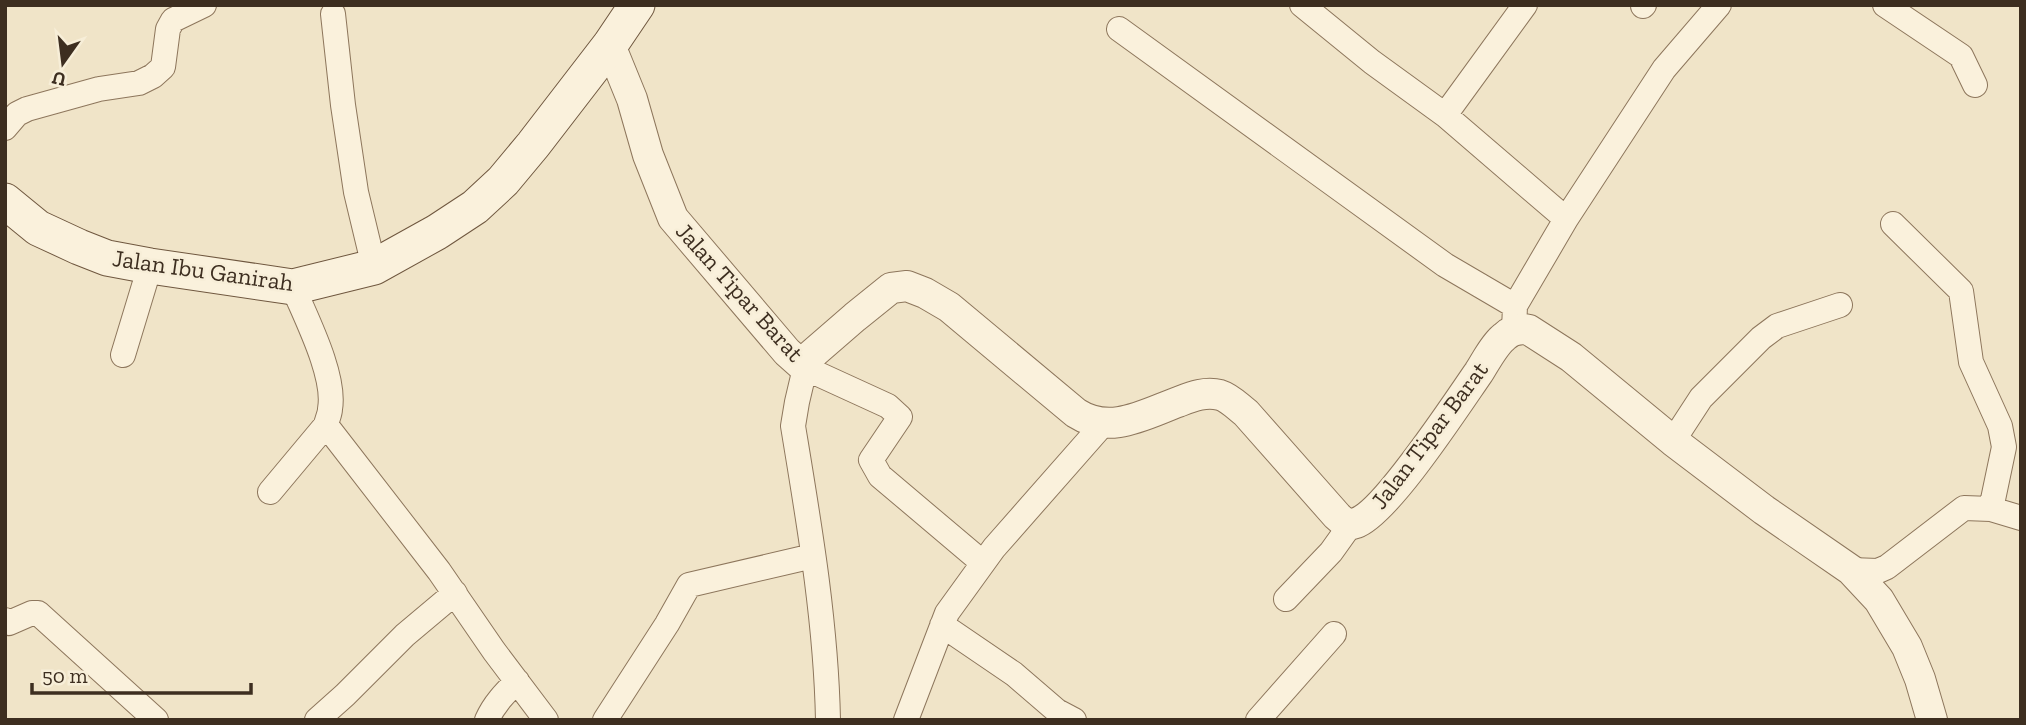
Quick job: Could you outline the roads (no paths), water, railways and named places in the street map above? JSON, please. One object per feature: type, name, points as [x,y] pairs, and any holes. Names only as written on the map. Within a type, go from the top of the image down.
[{"type":"main road","name":"Jalan Ibu Ganirah","points":[[5,201],[38,228],[79,247],[107,258],[150,266],[293,287],[374,267],[447,226],[503,181],[610,45],[637,5]]},
{"type":"street","points":[[5,128],[17,114],[27,109],[99,89],[139,83],[153,76],[163,67],[173,20],[204,5]]},
{"type":"street","points":[[1302,5],[1372,62],[1445,115],[1566,219]]},
{"type":"street","points":[[1445,115],[1525,5]]},
{"type":"street","points":[[1514,318],[1566,219],[1664,69],[1719,5]]},
{"type":"street","points":[[1885,5],[1961,57],[1975,85]]},
{"type":"street","points":[[333,14],[356,192],[374,267]]},
{"type":"street","points":[[1119,29],[1445,265],[1514,318],[1522,328],[1571,357],[1764,510],[1851,570],[1880,600],[1907,647],[1920,678],[1931,720]]},
{"type":"street","name":"Jalan Tipar Barat","points":[[610,45],[632,99],[648,155],[673,218],[787,352],[806,368],[810,356],[891,288],[907,286],[949,307],[1087,420],[1115,424],[1194,396],[1218,395],[1229,400],[1246,413],[1337,516],[1351,524],[1365,518],[1393,491],[1459,401],[1514,318]]},
{"type":"street","points":[[1893,224],[1961,291],[1971,362],[2000,426],[2004,447],[1991,509]]},
{"type":"street","points":[[123,355],[150,266]]},
{"type":"street","points":[[270,492],[326,425],[331,407],[329,382],[322,357],[293,287]]},
{"type":"street","points":[[1674,441],[1701,398],[1761,338],[1777,327],[1840,305]]},
{"type":"street","points":[[828,720],[826,671],[813,556],[793,426],[806,368],[888,406],[900,417],[872,460],[880,476],[983,563]]},
{"type":"street","points":[[906,720],[947,613],[993,548],[1104,423]]},
{"type":"street","points":[[326,425],[455,593],[546,720]]},
{"type":"street","points":[[1851,570],[1878,571],[1887,567],[1964,508],[1991,509],[2021,518]]},
{"type":"street","points":[[1286,599],[1331,552],[1351,524]]},
{"type":"street","points":[[605,720],[689,585],[813,556]]},
{"type":"street","points":[[317,720],[405,635],[455,593]]},
{"type":"street","points":[[5,620],[9,623],[38,613],[156,720]]},
{"type":"street","points":[[942,625],[1014,674],[1058,711],[1074,720]]},
{"type":"street","points":[[1258,720],[1334,634]]},
{"type":"street","points":[[487,720],[493,707],[517,681]]}]
